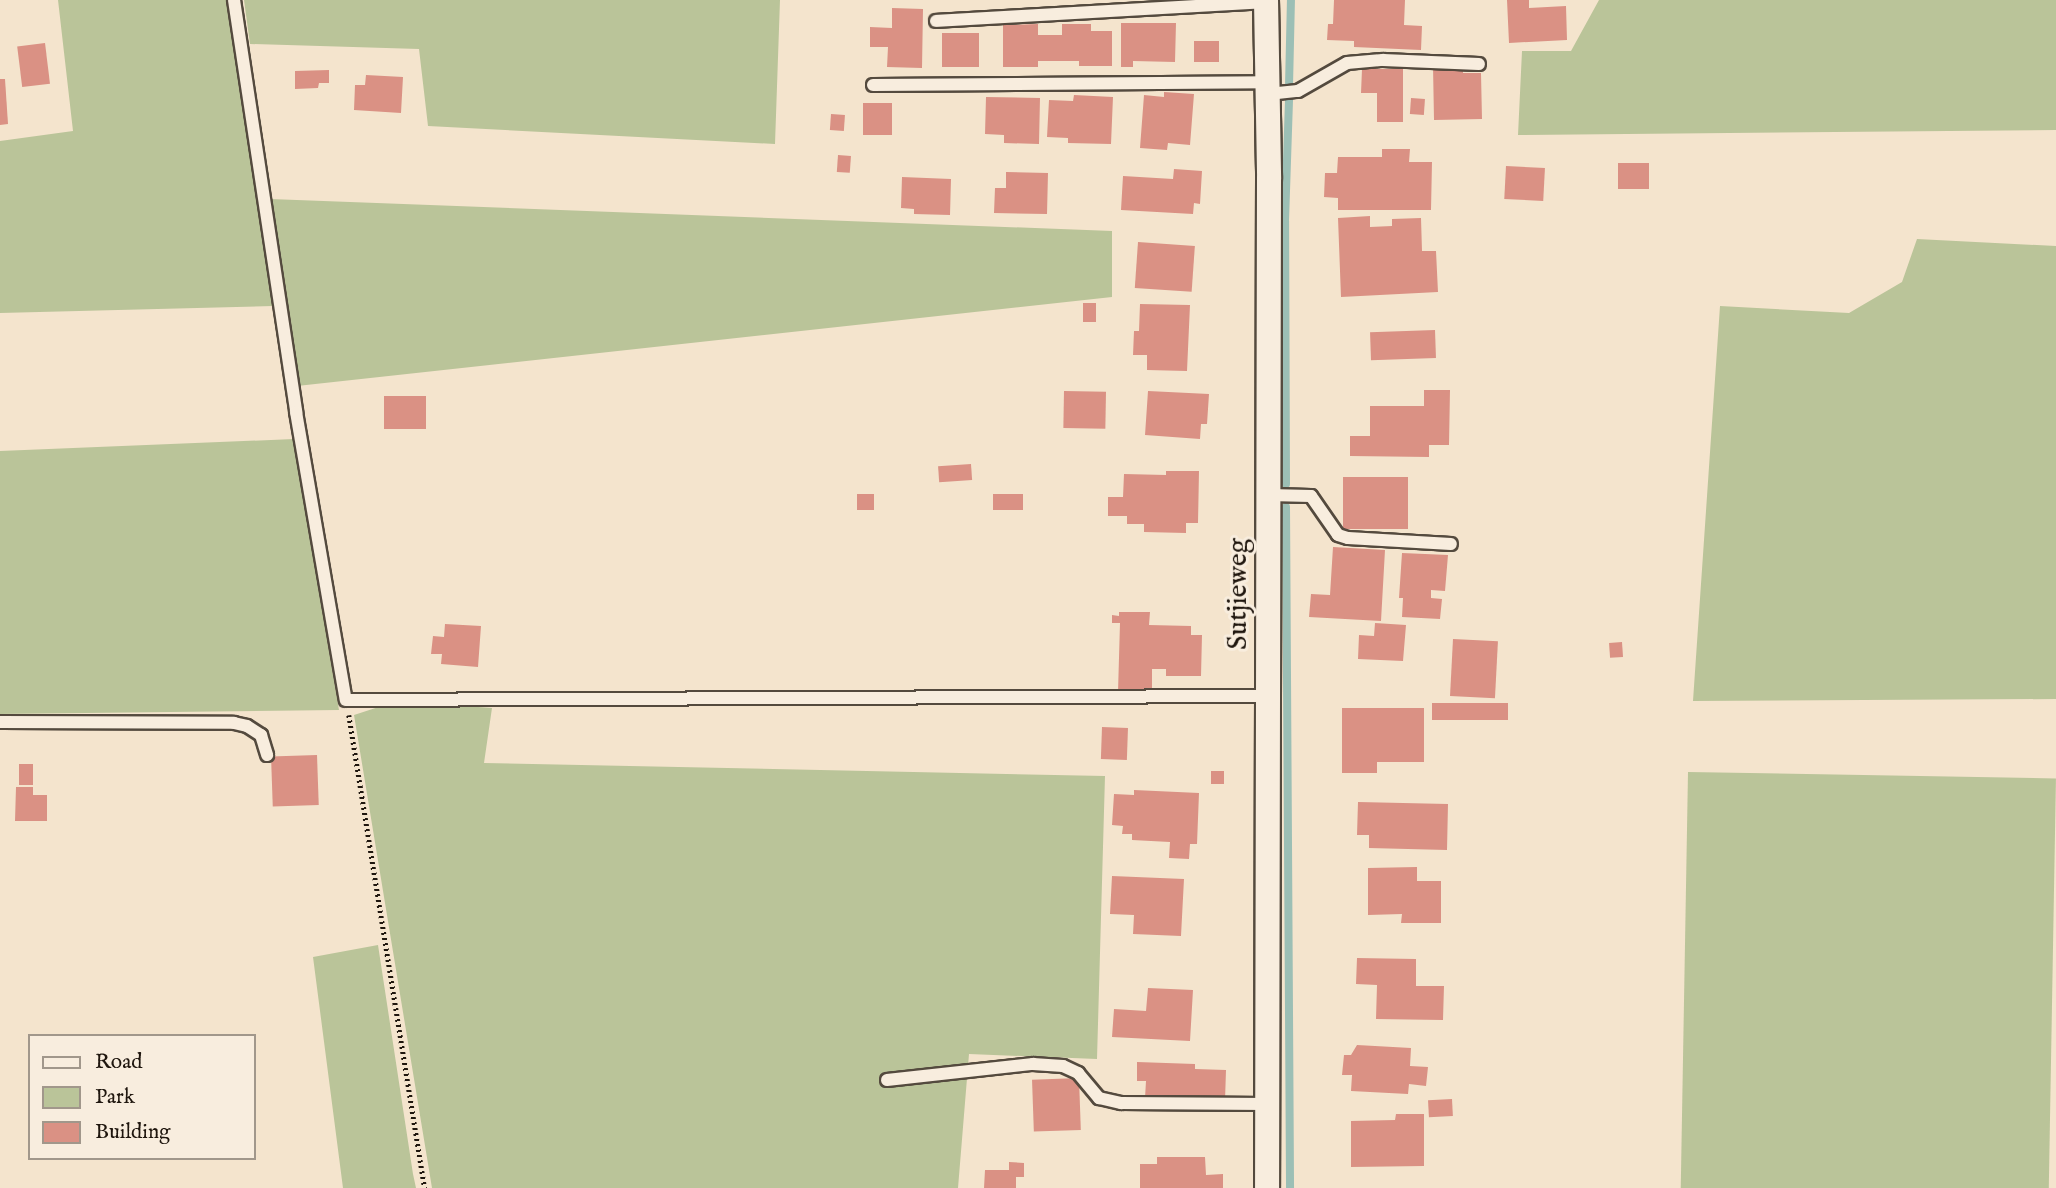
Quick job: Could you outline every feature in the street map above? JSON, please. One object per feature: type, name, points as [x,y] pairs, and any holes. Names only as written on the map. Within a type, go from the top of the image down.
[{"type":"street","name":"Sutjieweg","points":[[1266,1],[1269,495],[1267,1188]]},
{"type":"lane","points":[[234,0],[296,412],[346,700],[1269,696]]},
{"type":"lane","points":[[936,21],[1266,1]]},
{"type":"lane","points":[[873,85],[1268,88],[1298,92],[1329,70],[1347,62],[1383,60],[1479,64]]},
{"type":"lane","points":[[1269,495],[1311,496],[1338,535],[1348,538],[1451,544]]},
{"type":"lane","points":[[0,722],[234,723],[247,726],[261,736],[267,755]]},
{"type":"lane","points":[[887,1080],[1033,1064],[1071,1069],[1078,1073],[1100,1098],[1121,1103],[1267,1104]]},
{"type":"path","points":[[346,700],[425,1188]]},
{"type":"green space","points":[[58,0],[230,0],[273,306],[0,313],[0,141],[73,131]]},
{"type":"green space","points":[[244,0],[780,0],[775,144],[428,126],[419,49],[250,44]]},
{"type":"green space","points":[[1599,0],[2056,0],[2056,130],[1518,135],[1522,51],[1571,51]]},
{"type":"green space","points":[[270,199],[1112,231],[1112,297],[297,386]]},
{"type":"green space","points":[[1917,239],[2056,246],[2056,699],[1693,701],[1720,306],[1849,313],[1902,282]]},
{"type":"green space","points":[[294,439],[339,710],[0,714],[0,451]]},
{"type":"green space","points":[[397,701],[492,708],[484,763],[1105,776],[1097,1059],[969,1054],[958,1188],[432,1188],[354,715]]},
{"type":"green space","points":[[1688,772],[2056,778],[2049,1188],[1681,1188]]},
{"type":"green space","points":[[378,945],[416,1188],[343,1188],[313,957]]},
{"type":"building","points":[[1334,0],[1405,0],[1404,25],[1422,26],[1421,50],[1354,47],[1354,41],[1327,40],[1328,24],[1333,24]]},
{"type":"building","points":[[1507,0],[1529,0],[1529,8],[1566,6],[1567,40],[1509,43]]},
{"type":"building","points":[[892,8],[923,9],[922,68],[887,67],[888,47],[870,47],[870,27],[892,28]]},
{"type":"building","points":[[1121,23],[1176,23],[1175,62],[1133,61],[1133,67],[1121,67]]},
{"type":"building","points":[[1038,24],[1038,35],[1062,35],[1062,24],[1091,24],[1091,31],[1112,31],[1112,66],[1079,66],[1079,61],[1038,61],[1038,67],[1003,67],[1003,25]]},
{"type":"building","points":[[942,33],[979,33],[979,67],[942,67]]},
{"type":"building","points":[[1194,41],[1219,41],[1219,62],[1194,62]]},
{"type":"building","points":[[45,43],[50,84],[22,87],[17,46]]},
{"type":"building","points":[[1433,66],[1463,66],[1463,73],[1481,73],[1482,119],[1434,120]]},
{"type":"building","points":[[1362,69],[1403,69],[1403,122],[1377,122],[1377,93],[1361,93]]},
{"type":"building","points":[[329,70],[329,83],[319,83],[318,88],[295,89],[295,71]]},
{"type":"building","points":[[366,75],[403,77],[401,113],[354,110],[355,85],[365,85]]},
{"type":"building","points":[[0,79],[5,79],[8,124],[0,125]]},
{"type":"building","points":[[1164,92],[1194,94],[1190,145],[1168,143],[1167,150],[1140,148],[1144,95],[1164,97]]},
{"type":"building","points":[[1074,95],[1113,97],[1111,144],[1068,143],[1068,138],[1047,137],[1049,100],[1073,101]]},
{"type":"building","points":[[986,97],[1040,98],[1039,144],[1004,143],[1004,135],[985,134]]},
{"type":"building","points":[[1411,98],[1425,99],[1424,115],[1410,114]]},
{"type":"building","points":[[863,103],[892,103],[892,135],[863,135]]},
{"type":"building","points":[[831,114],[845,115],[844,131],[830,130]]},
{"type":"building","points":[[1382,149],[1410,149],[1409,162],[1432,162],[1431,210],[1338,210],[1338,198],[1324,197],[1325,173],[1337,173],[1338,157],[1382,157]]},
{"type":"building","points":[[838,155],[851,156],[850,173],[837,172]]},
{"type":"building","points":[[1618,163],[1649,163],[1649,189],[1618,189]]},
{"type":"building","points":[[1506,166],[1545,168],[1543,201],[1504,199]]},
{"type":"building","points":[[1174,169],[1202,171],[1200,204],[1194,203],[1193,214],[1121,210],[1123,176],[1173,179]]},
{"type":"building","points":[[1006,172],[1048,173],[1047,214],[994,213],[995,188],[1006,188]]},
{"type":"building","points":[[902,177],[951,179],[950,215],[914,214],[914,209],[901,208]]},
{"type":"building","points":[[1370,216],[1370,227],[1392,226],[1392,219],[1421,218],[1422,251],[1436,251],[1438,292],[1341,297],[1338,218]]},
{"type":"building","points":[[1138,242],[1195,246],[1192,292],[1135,288]]},
{"type":"building","points":[[1083,303],[1096,303],[1096,322],[1083,322]]},
{"type":"building","points":[[1140,304],[1190,305],[1187,371],[1147,370],[1147,355],[1133,355],[1134,331],[1139,331]]},
{"type":"building","points":[[1435,330],[1436,358],[1371,360],[1370,332]]},
{"type":"building","points":[[1424,390],[1450,390],[1449,445],[1429,445],[1429,457],[1350,456],[1350,436],[1370,436],[1370,406],[1424,406]]},
{"type":"building","points":[[1064,391],[1106,392],[1105,429],[1063,428]]},
{"type":"building","points":[[1148,391],[1209,394],[1207,424],[1201,424],[1200,439],[1145,435]]},
{"type":"building","points":[[384,396],[426,396],[426,429],[384,429]]},
{"type":"building","points":[[971,464],[972,480],[939,482],[938,466]]},
{"type":"building","points":[[1166,471],[1199,471],[1198,523],[1186,523],[1186,533],[1144,532],[1144,524],[1127,524],[1127,516],[1108,516],[1108,497],[1123,497],[1124,474],[1166,475]]},
{"type":"building","points":[[1343,477],[1408,477],[1408,529],[1343,529]]},
{"type":"building","points":[[857,494],[874,494],[874,510],[857,510]]},
{"type":"building","points":[[993,494],[1023,494],[1023,510],[993,510]]},
{"type":"building","points":[[1333,547],[1385,550],[1381,621],[1309,617],[1311,594],[1330,595]]},
{"type":"building","points":[[1402,553],[1448,555],[1445,591],[1431,590],[1431,598],[1442,599],[1440,619],[1402,617],[1403,598],[1399,598]]},
{"type":"building","points":[[1119,612],[1150,612],[1149,625],[1191,626],[1191,635],[1202,635],[1201,676],[1166,676],[1166,669],[1152,669],[1152,693],[1118,692],[1120,623],[1112,623],[1112,615],[1119,616]]},
{"type":"building","points":[[1375,623],[1406,625],[1403,661],[1358,659],[1359,635],[1374,636]]},
{"type":"building","points":[[445,624],[481,626],[478,667],[441,664],[442,654],[431,654],[433,636],[444,637]]},
{"type":"building","points":[[1453,639],[1498,641],[1495,698],[1450,696]]},
{"type":"building","points":[[1622,642],[1623,657],[1610,658],[1609,643]]},
{"type":"building","points":[[1432,703],[1508,703],[1508,720],[1432,720]]},
{"type":"building","points":[[1342,708],[1424,708],[1424,762],[1377,762],[1377,773],[1342,773]]},
{"type":"building","points":[[1102,727],[1128,728],[1127,760],[1101,759]]},
{"type":"building","points":[[317,755],[319,805],[273,807],[271,757]]},
{"type":"building","points":[[19,764],[33,764],[33,785],[19,785]]},
{"type":"building","points":[[1211,771],[1224,771],[1224,784],[1211,784]]},
{"type":"building","points":[[16,787],[33,787],[33,795],[47,795],[47,821],[15,821]]},
{"type":"building","points":[[1134,790],[1199,793],[1197,844],[1190,844],[1189,859],[1169,858],[1170,842],[1132,840],[1132,834],[1122,834],[1123,826],[1112,825],[1114,794],[1134,795]]},
{"type":"building","points":[[1358,802],[1448,804],[1447,850],[1369,848],[1369,835],[1357,835]]},
{"type":"building","points":[[1417,867],[1417,881],[1441,881],[1441,923],[1401,923],[1402,914],[1368,915],[1368,868]]},
{"type":"building","points":[[1112,876],[1184,879],[1181,936],[1133,934],[1134,915],[1110,914]]},
{"type":"building","points":[[1357,958],[1416,959],[1416,986],[1444,986],[1443,1020],[1376,1019],[1377,985],[1356,984]]},
{"type":"building","points":[[1148,988],[1193,990],[1190,1041],[1112,1037],[1114,1009],[1146,1011]]},
{"type":"building","points":[[1357,1045],[1411,1048],[1410,1066],[1428,1067],[1426,1086],[1409,1084],[1408,1094],[1351,1091],[1352,1075],[1342,1075],[1344,1055],[1351,1055]]},
{"type":"building","points":[[1137,1062],[1195,1064],[1195,1069],[1226,1070],[1225,1101],[1145,1098],[1146,1081],[1137,1081]]},
{"type":"building","points":[[1079,1078],[1081,1130],[1034,1132],[1032,1080]]},
{"type":"building","points":[[1452,1099],[1453,1116],[1429,1117],[1428,1100]]},
{"type":"building","points":[[1396,1114],[1424,1114],[1424,1166],[1351,1167],[1351,1121],[1395,1120]]},
{"type":"building","points":[[1157,1157],[1205,1157],[1206,1175],[1223,1174],[1223,1188],[1140,1188],[1140,1164],[1157,1164]]},
{"type":"building","points":[[1009,1162],[1024,1163],[1024,1177],[1016,1177],[1016,1188],[984,1188],[985,1170],[1009,1170]]},
{"type":"waterway","points":[[1289,86],[1291,0]]},
{"type":"waterway","points":[[1286,484],[1285,221],[1289,99]]},
{"type":"waterway","points":[[1286,507],[1290,1188]]}]
